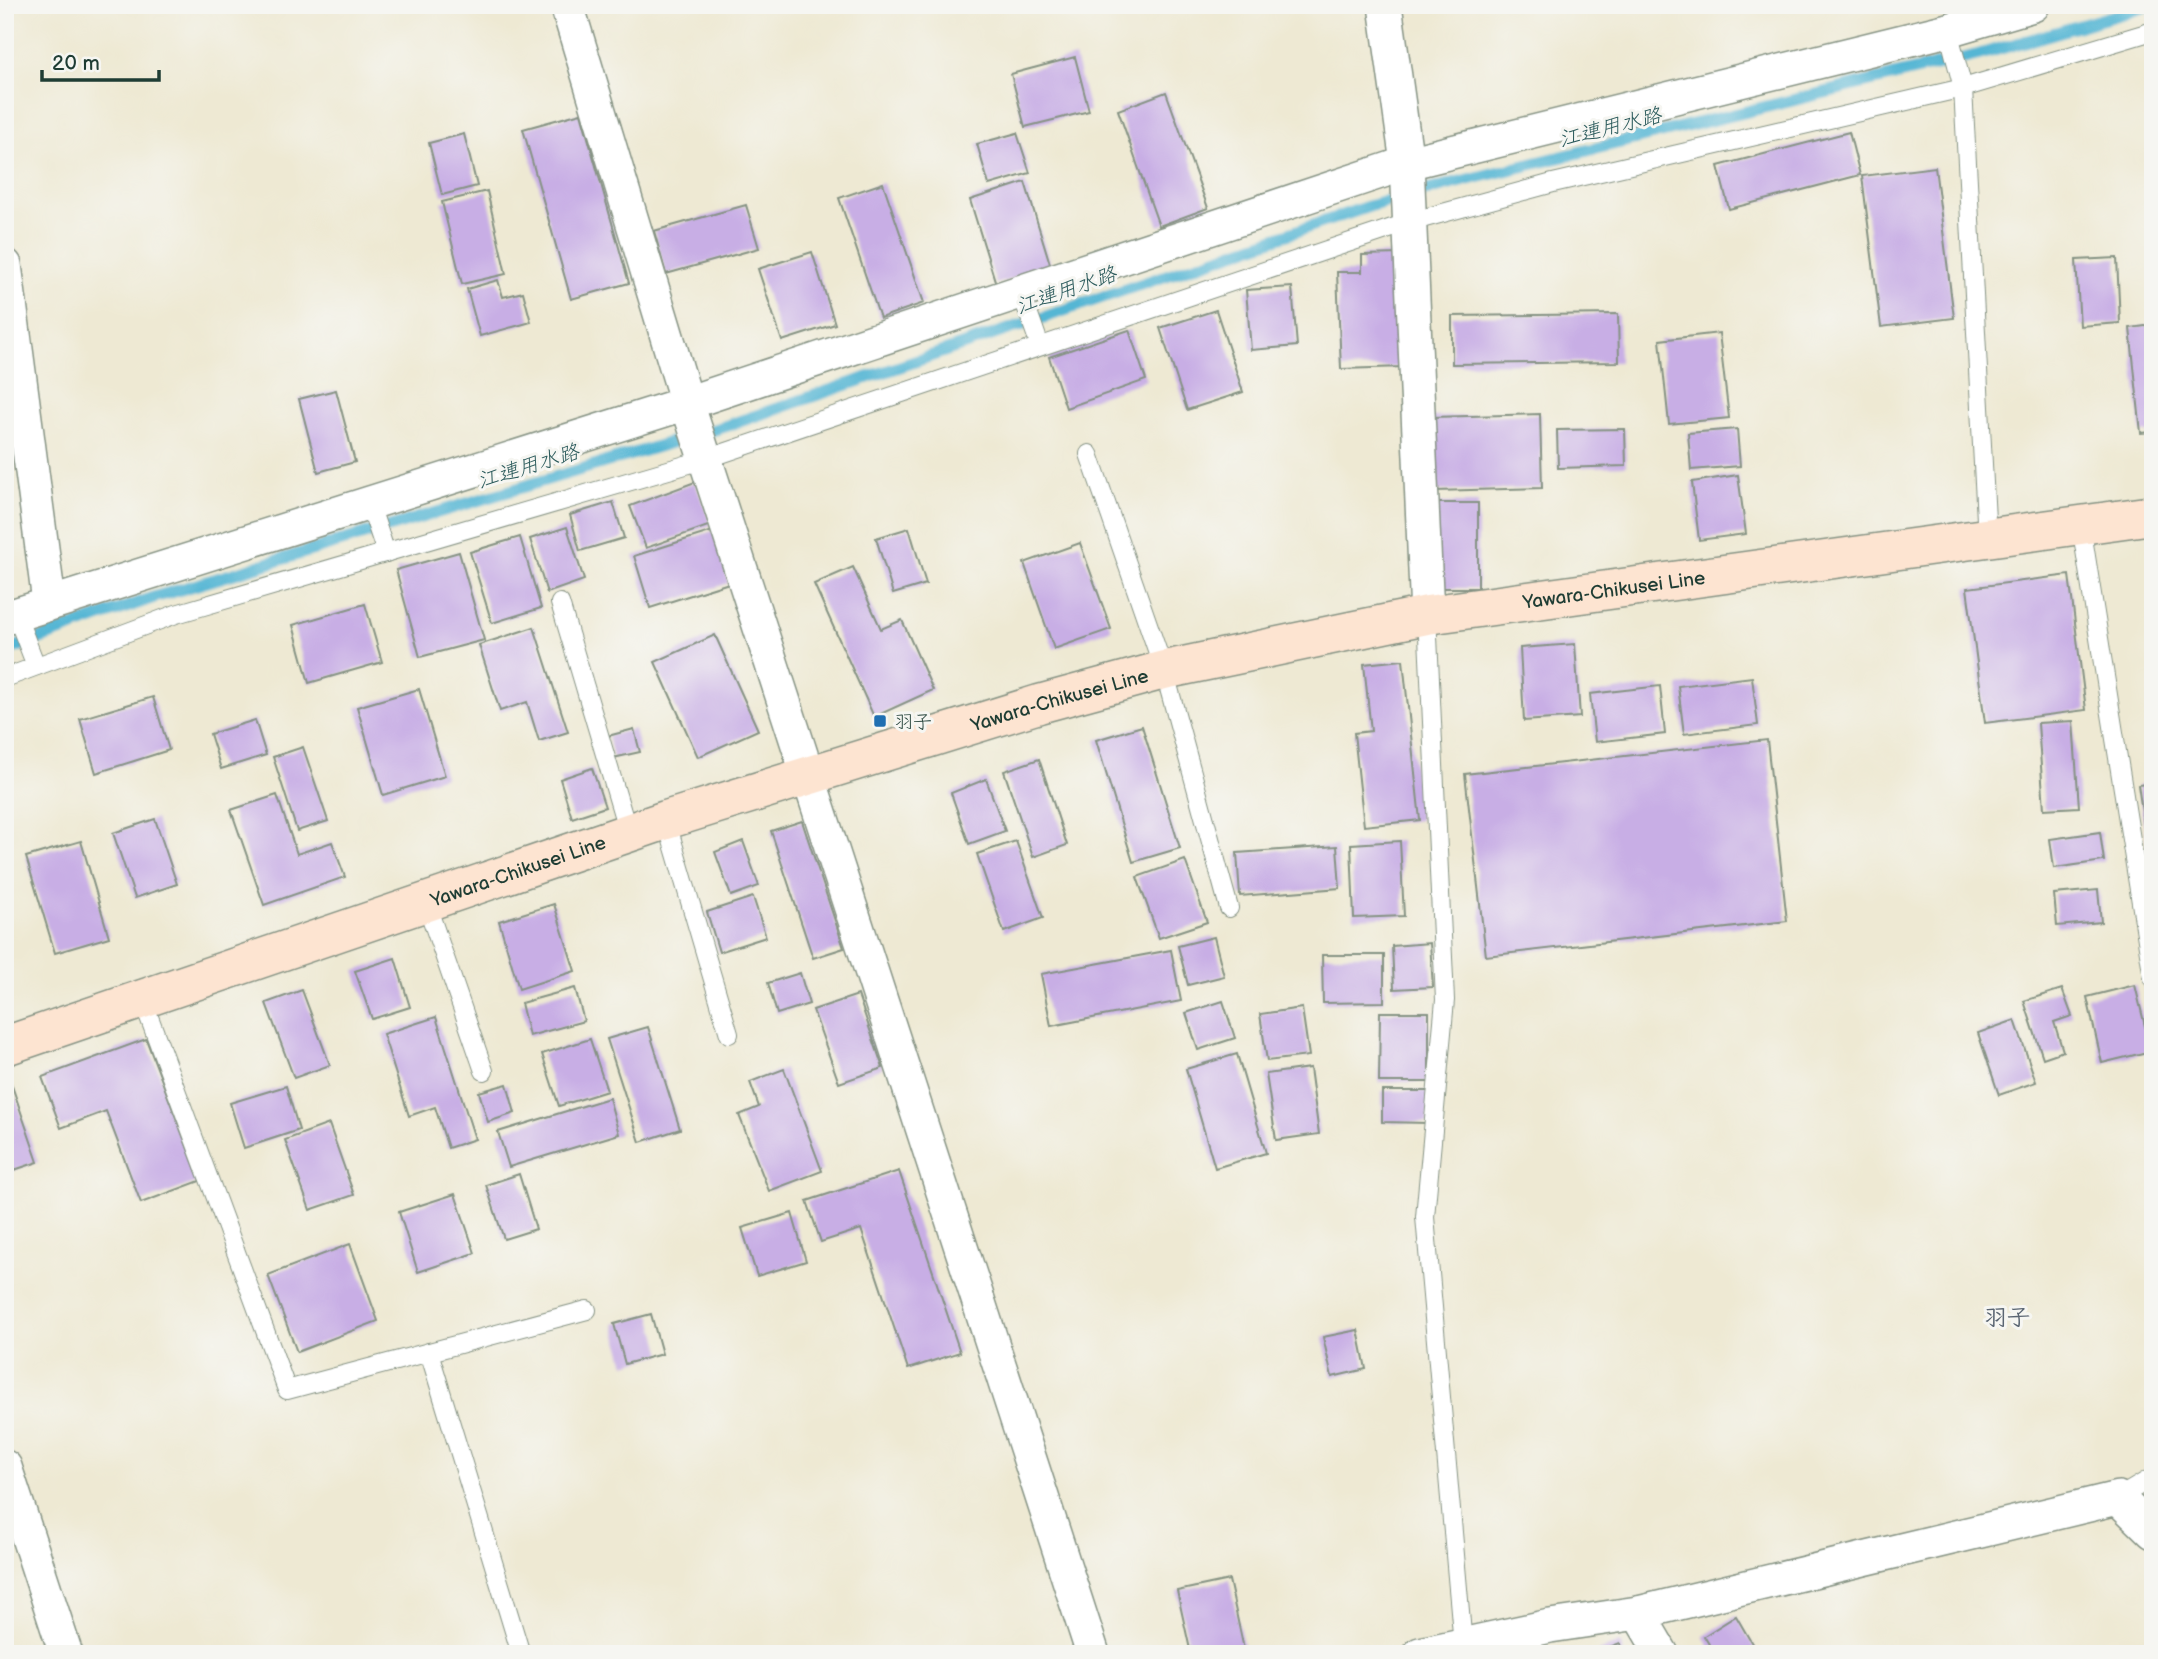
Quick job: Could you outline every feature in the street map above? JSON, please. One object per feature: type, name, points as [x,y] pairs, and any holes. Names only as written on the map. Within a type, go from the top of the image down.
[{"type":"main road","name":"Yawara-Chikusei Line","points":[[5,1046],[628,832],[1039,704],[1164,670],[1427,615],[2153,515]]},
{"type":"street","points":[[568,5],[687,404],[1093,1654]]},
{"type":"street","points":[[1385,5],[1407,163],[1427,615]]},
{"type":"street","points":[[10,616],[687,404],[1407,163],[1948,30],[2033,5]]},
{"type":"street","points":[[5,265],[48,602]]},
{"type":"street","points":[[5,1467],[66,1654]]},
{"type":"street","points":[[1420,1654],[1550,1626],[1638,1613],[2119,1498],[2153,1532]]},
{"type":"street","points":[[1638,1613],[1662,1654]]},
{"type":"lane","points":[[1948,30],[1963,88],[1987,539]]},
{"type":"lane","points":[[5,678],[176,614],[706,458],[1216,290],[1410,222],[1553,183],[1963,88],[2153,31]]},
{"type":"lane","points":[[1021,292],[1040,346]]},
{"type":"lane","points":[[1089,454],[1164,670],[1229,908]]},
{"type":"lane","points":[[369,502],[387,553]]},
{"type":"lane","points":[[2081,525],[2153,978]]},
{"type":"lane","points":[[560,603],[628,832]]},
{"type":"lane","points":[[1427,615],[1445,1000],[1425,1217],[1463,1645]]},
{"type":"lane","points":[[10,616],[36,666]]},
{"type":"lane","points":[[666,820],[729,1034]]},
{"type":"lane","points":[[425,900],[484,1071]]},
{"type":"lane","points":[[142,998],[287,1390],[587,1310]]},
{"type":"lane","points":[[429,1352],[521,1654]]},
{"type":"lane","points":[[2119,1498],[2153,1477]]},
{"type":"building","points":[[1075,57],[1089,111],[1025,127],[1011,74]]},
{"type":"building","points":[[1166,92],[1208,208],[1159,226],[1118,110]]},
{"type":"building","points":[[581,113],[629,283],[571,299],[523,129]]},
{"type":"building","points":[[1849,132],[1860,175],[1729,209],[1718,166]]},
{"type":"building","points":[[1017,133],[1030,173],[989,185],[977,144]]},
{"type":"building","points":[[464,134],[477,186],[442,195],[429,143]]},
{"type":"building","points":[[1935,167],[1954,318],[1881,327],[1862,176]]},
{"type":"building","points":[[1025,182],[1051,267],[996,284],[970,200]]},
{"type":"building","points":[[883,183],[924,303],[880,318],[839,198]]},
{"type":"building","points":[[487,191],[506,274],[462,284],[442,202]]},
{"type":"building","points":[[746,205],[759,248],[666,274],[654,231]]},
{"type":"building","points":[[812,252],[835,324],[782,341],[758,269]]},
{"type":"building","points":[[1400,254],[1404,367],[1341,369],[1337,272],[1362,272],[1362,255]]},
{"type":"building","points":[[2117,258],[2120,323],[2080,326],[2076,260]]},
{"type":"building","points":[[498,280],[503,297],[523,292],[531,322],[480,336],[467,289]]},
{"type":"building","points":[[1292,287],[1297,346],[1251,350],[1246,290]]},
{"type":"building","points":[[1216,310],[1243,392],[1187,410],[1160,328]]},
{"type":"building","points":[[1618,314],[1619,362],[1452,364],[1452,316]]},
{"type":"building","points":[[2153,325],[2153,432],[2141,433],[2130,328]]},
{"type":"building","points":[[1129,330],[1146,380],[1066,408],[1049,357]]},
{"type":"building","points":[[1719,333],[1729,418],[1669,424],[1660,340]]},
{"type":"building","points":[[336,390],[355,462],[318,472],[299,399]]},
{"type":"building","points":[[1540,414],[1542,488],[1435,491],[1432,417]]},
{"type":"building","points":[[1625,429],[1626,466],[1558,468],[1557,430]]},
{"type":"building","points":[[1737,429],[1740,466],[1691,470],[1688,433]]},
{"type":"building","points":[[1738,475],[1746,534],[1699,540],[1692,482]]},
{"type":"building","points":[[695,482],[711,525],[646,548],[630,506]]},
{"type":"building","points":[[613,502],[624,538],[580,551],[570,515]]},
{"type":"building","points":[[1428,503],[1478,503],[1478,588],[1428,588]]},
{"type":"building","points":[[567,527],[584,580],[547,593],[530,539]]},
{"type":"building","points":[[909,528],[926,584],[893,594],[876,538]]},
{"type":"building","points":[[713,531],[729,583],[650,608],[634,556]]},
{"type":"building","points":[[520,537],[541,608],[492,623],[470,552]]},
{"type":"building","points":[[1080,543],[1111,629],[1054,649],[1024,563]]},
{"type":"building","points":[[459,552],[484,640],[420,657],[396,570]]},
{"type":"building","points":[[853,567],[881,629],[902,620],[933,690],[874,717],[814,584]]},
{"type":"building","points":[[2069,575],[2086,710],[1985,723],[1967,588]]},
{"type":"building","points":[[365,604],[382,662],[309,683],[293,625]]},
{"type":"building","points":[[534,627],[568,732],[539,741],[527,702],[500,711],[479,645]]},
{"type":"building","points":[[715,635],[758,730],[698,757],[655,662]]},
{"type":"building","points":[[1575,644],[1580,717],[1524,721],[1520,648]]},
{"type":"building","points":[[1403,660],[1420,820],[1364,826],[1354,733],[1371,731],[1364,664]]},
{"type":"building","points":[[1752,677],[1758,725],[1684,734],[1678,686]]},
{"type":"building","points":[[1660,686],[1665,734],[1595,742],[1590,694]]},
{"type":"building","points":[[419,689],[445,776],[383,795],[357,707]]},
{"type":"building","points":[[153,697],[169,750],[96,773],[80,719]]},
{"type":"building","points":[[255,720],[266,755],[221,769],[210,734]]},
{"type":"building","points":[[2073,721],[2079,807],[2044,809],[2038,723]]},
{"type":"building","points":[[1142,726],[1180,848],[1133,862],[1096,740]]},
{"type":"building","points":[[634,729],[640,752],[613,758],[608,736]]},
{"type":"building","points":[[1767,740],[1787,921],[1486,956],[1465,774]]},
{"type":"building","points":[[303,747],[328,821],[297,831],[273,757]]},
{"type":"building","points":[[1039,759],[1067,845],[1033,857],[1004,771]]},
{"type":"building","points":[[592,768],[605,807],[572,818],[560,779]]},
{"type":"building","points":[[986,779],[1005,831],[969,844],[951,793]]},
{"type":"building","points":[[2153,783],[2153,843],[2147,844],[2138,785]]},
{"type":"building","points":[[277,795],[297,854],[332,842],[345,877],[264,905],[231,810]]},
{"type":"building","points":[[155,819],[177,884],[135,898],[113,833]]},
{"type":"building","points":[[802,821],[844,948],[813,958],[771,831]]},
{"type":"building","points":[[2100,832],[2104,861],[2054,868],[2050,839]]},
{"type":"building","points":[[81,841],[109,937],[55,953],[26,857]]},
{"type":"building","points":[[743,841],[759,886],[731,896],[715,852]]},
{"type":"building","points":[[1016,841],[1043,918],[1004,932],[977,854]]},
{"type":"building","points":[[1400,841],[1404,916],[1354,918],[1351,844]]},
{"type":"building","points":[[1337,846],[1340,888],[1240,896],[1237,853]]},
{"type":"building","points":[[1185,860],[1207,922],[1159,938],[1137,877]]},
{"type":"building","points":[[2098,890],[2101,922],[2057,926],[2054,894]]},
{"type":"building","points":[[753,897],[766,937],[719,952],[707,912]]},
{"type":"building","points":[[554,904],[575,971],[519,989],[499,921]]},
{"type":"building","points":[[1214,937],[1224,976],[1188,985],[1178,946]]},
{"type":"building","points":[[1430,943],[1433,987],[1394,989],[1392,946]]},
{"type":"building","points":[[1171,950],[1181,1001],[1051,1026],[1041,974]]},
{"type":"building","points":[[1322,955],[1384,955],[1384,1002],[1323,1003]]},
{"type":"building","points":[[395,958],[410,1007],[372,1019],[355,971]]},
{"type":"building","points":[[800,973],[809,1004],[777,1014],[768,983]]},
{"type":"building","points":[[2135,985],[2151,1051],[2102,1063],[2087,997]]},
{"type":"building","points":[[575,988],[584,1021],[529,1036],[521,1003]]},
{"type":"building","points":[[2062,989],[2072,1016],[2054,1022],[2063,1051],[2043,1058],[2024,1001]]},
{"type":"building","points":[[302,990],[330,1065],[294,1078],[266,1003]]},
{"type":"building","points":[[858,995],[883,1068],[839,1083],[813,1010]]},
{"type":"building","points":[[1223,1001],[1235,1038],[1198,1050],[1186,1013]]},
{"type":"building","points":[[1302,1008],[1309,1056],[1267,1061],[1260,1014]]},
{"type":"building","points":[[1380,1012],[1429,1012],[1429,1082],[1379,1082]]},
{"type":"building","points":[[436,1017],[475,1139],[448,1148],[435,1107],[409,1116],[383,1034]]},
{"type":"building","points":[[2015,1020],[2036,1082],[1999,1095],[1978,1033]]},
{"type":"building","points":[[648,1027],[680,1129],[640,1142],[607,1039]]},
{"type":"building","points":[[146,1039],[200,1181],[141,1203],[106,1111],[61,1128],[42,1077]]},
{"type":"building","points":[[590,1039],[607,1091],[559,1106],[542,1054]]},
{"type":"building","points":[[1237,1054],[1266,1153],[1215,1168],[1186,1069]]},
{"type":"building","points":[[1310,1068],[1319,1134],[1276,1140],[1266,1074]]},
{"type":"building","points":[[784,1069],[822,1171],[769,1191],[739,1115],[759,1107],[750,1082]]},
{"type":"building","points":[[11,1083],[38,1162],[5,1173],[5,1085]]},
{"type":"building","points":[[507,1084],[515,1113],[488,1122],[479,1092]]},
{"type":"building","points":[[286,1086],[299,1130],[244,1148],[230,1103]]},
{"type":"building","points":[[1382,1091],[1429,1091],[1428,1123],[1382,1122]]},
{"type":"building","points":[[609,1098],[619,1134],[509,1167],[498,1132]]},
{"type":"building","points":[[329,1124],[354,1195],[310,1210],[285,1140]]},
{"type":"building","points":[[899,1171],[960,1352],[908,1369],[861,1229],[821,1242],[807,1201]]},
{"type":"building","points":[[519,1174],[536,1229],[504,1239],[486,1185]]},
{"type":"building","points":[[455,1194],[475,1253],[418,1272],[399,1212]]},
{"type":"building","points":[[792,1213],[806,1261],[757,1276],[742,1228]]},
{"type":"building","points":[[350,1244],[378,1321],[297,1352],[268,1275]]},
{"type":"building","points":[[651,1314],[662,1354],[625,1364],[614,1324]]},
{"type":"building","points":[[1358,1330],[1366,1369],[1332,1377],[1323,1337]]},
{"type":"building","points":[[1229,1580],[1244,1649],[1220,1654],[1191,1654],[1177,1591]]},
{"type":"building","points":[[1736,1616],[1758,1654],[1715,1654],[1704,1636]]},
{"type":"building","points":[[1620,1643],[1624,1654],[1599,1654],[1599,1651]]},
{"type":"waterway","name":"江連用水路","points":[[5,651],[152,598],[726,426],[1370,206],[1978,55],[2151,5]]},
{"type":"place","name":"羽子","points":[[880,721]]},
{"type":"district","name":"羽子","points":[[2007,1317]]}]
